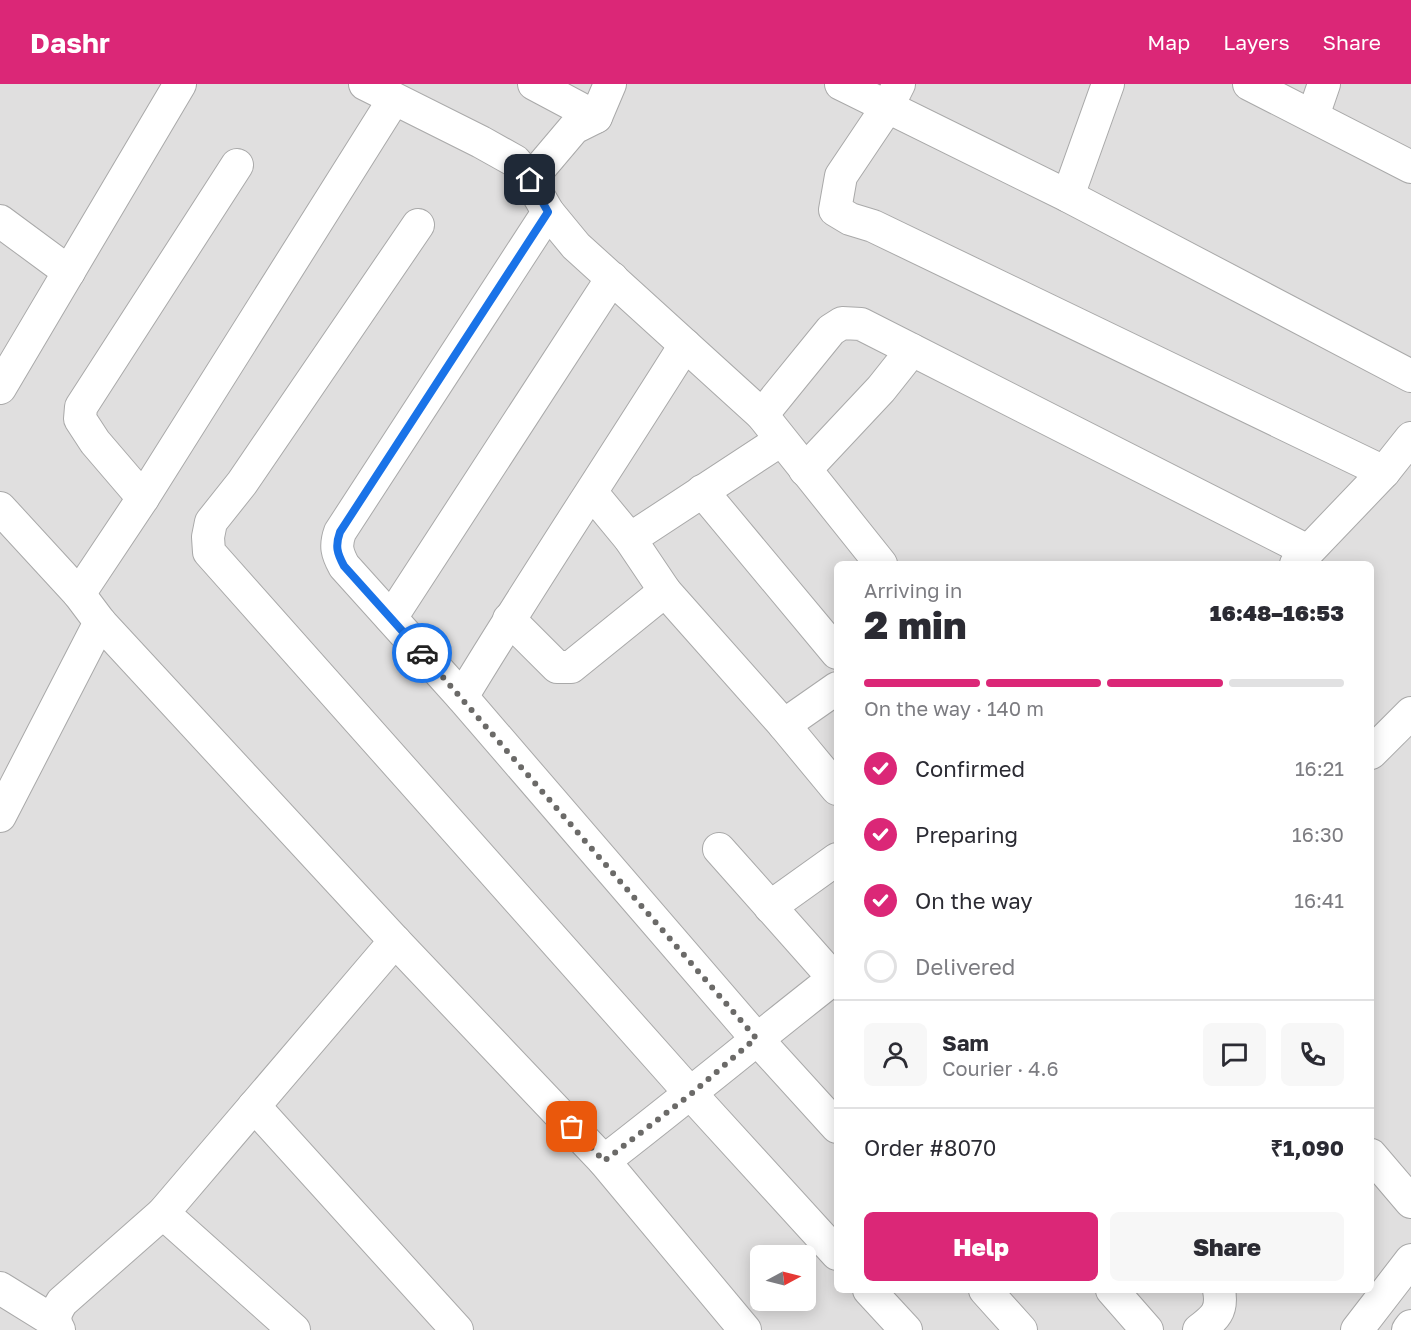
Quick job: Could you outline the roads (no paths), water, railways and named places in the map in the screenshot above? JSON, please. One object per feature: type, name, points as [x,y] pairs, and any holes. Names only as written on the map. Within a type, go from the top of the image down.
[{"type":"street","points":[[0,388],[180,84]]},
{"type":"street","points":[[365,84],[514,161],[530,180],[548,212],[576,246],[762,415],[879,561]]},
{"type":"street","points":[[534,84],[596,117]]},
{"type":"street","points":[[530,180],[574,128],[596,117],[610,84]]},
{"type":"street","points":[[841,84],[893,95],[1068,196],[1411,376]]},
{"type":"street","points":[[1068,196],[1108,84]]},
{"type":"street","points":[[1249,84],[1411,167]]},
{"type":"street","points":[[1312,116],[1324,84]]},
{"type":"street","points":[[893,95],[841,176],[835,210],[850,219],[873,225],[1384,472]]},
{"type":"street","points":[[80,594],[394,99]]},
{"type":"street","points":[[142,498],[95,442],[80,419],[81,407],[237,165]]},
{"type":"street","points":[[548,212],[340,532],[336,542],[337,553],[344,566],[462,697],[756,1038],[834,1124]]},
{"type":"street","points":[[418,225],[242,483],[211,522],[208,537],[209,552],[691,1094],[834,1251]]},
{"type":"street","points":[[3,228],[69,272]]},
{"type":"street","points":[[391,618],[612,279]]},
{"type":"street","points":[[762,415],[831,330],[842,323],[861,324],[1302,558],[1384,472],[1411,438]]},
{"type":"street","points":[[462,697],[509,619],[685,345]]},
{"type":"street","points":[[805,470],[881,389],[912,350]]},
{"type":"street","points":[[630,539],[782,440]]},
{"type":"street","points":[[702,492],[834,649]]},
{"type":"street","points":[[592,493],[630,539],[665,591],[784,725],[834,785]]},
{"type":"street","points":[[0,508],[80,594],[100,622],[395,941],[604,1161],[745,1330]]},
{"type":"street","points":[[509,619],[557,667],[571,667],[665,591]]},
{"type":"street","points":[[0,816],[100,622]]},
{"type":"street","points":[[784,725],[834,690]]},
{"type":"street","points":[[1374,750],[1411,713]]},
{"type":"street","points":[[719,849],[834,977]]},
{"type":"street","points":[[770,907],[834,861]]},
{"type":"street","points":[[57,1326],[55,1312],[62,1302],[162,1213],[395,941]]},
{"type":"street","points":[[604,1161],[691,1094],[756,1038],[834,980]]},
{"type":"street","points":[[254,1106],[457,1330]]},
{"type":"street","points":[[1374,1159],[1411,1202]]},
{"type":"street","points":[[162,1213],[294,1330]]},
{"type":"street","points":[[1357,1330],[1411,1260]]},
{"type":"street","points":[[0,1288],[57,1326]]},
{"type":"street","points":[[872,1293],[906,1330]]},
{"type":"street","points":[[988,1293],[1022,1330]]},
{"type":"street","points":[[1115,1293],[1147,1330]]},
{"type":"street","points":[[1199,1330],[1214,1319],[1221,1306],[1219,1293]]},
{"type":"street","points":[[1408,1330],[1411,1326]]}]
